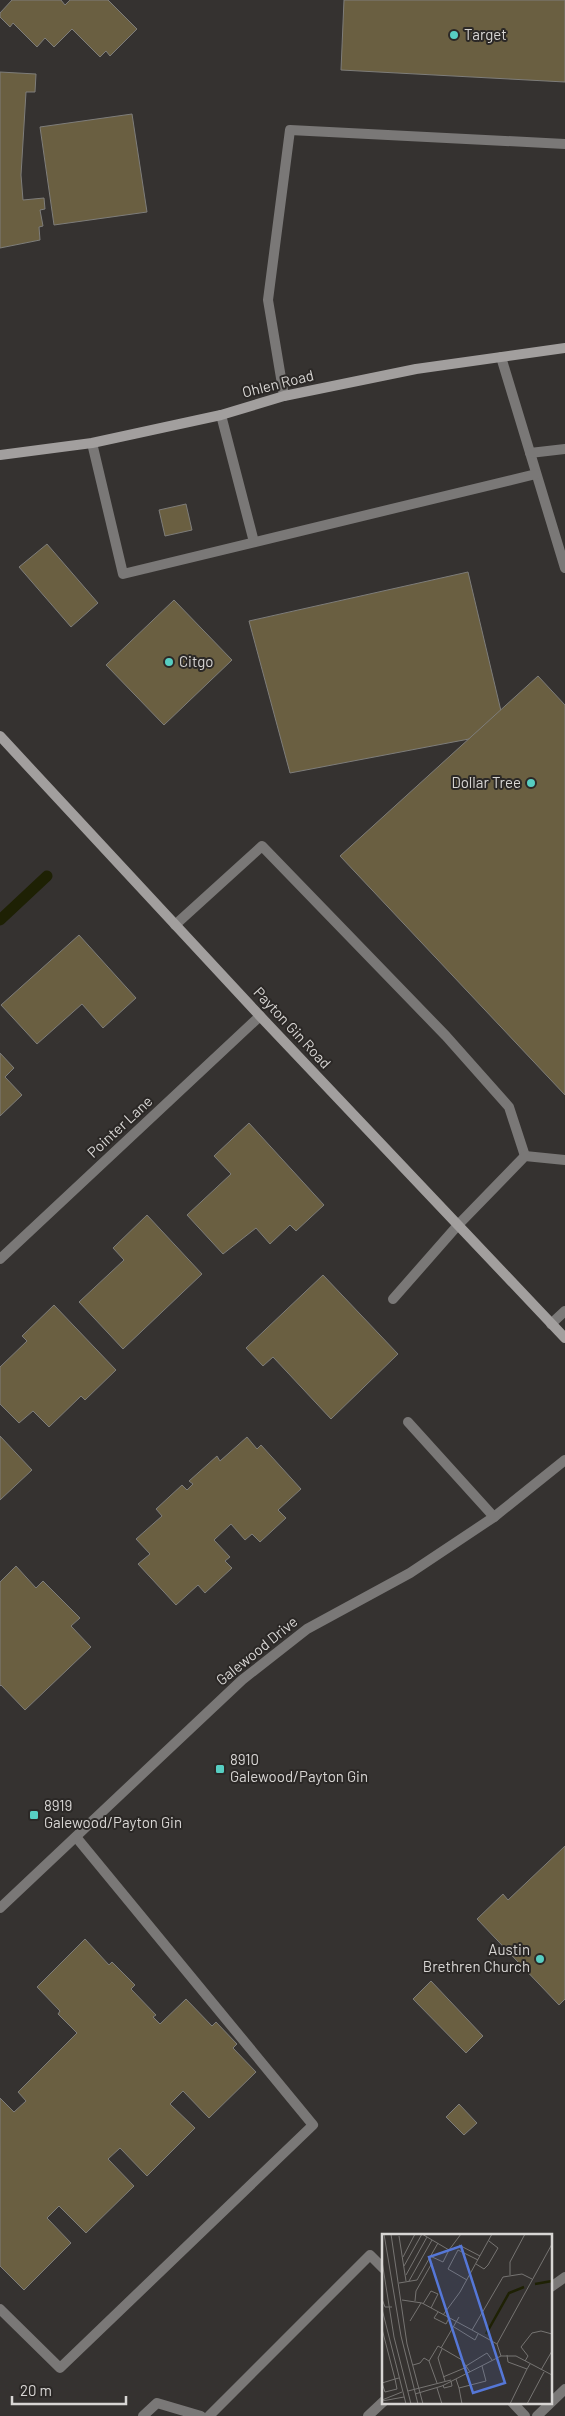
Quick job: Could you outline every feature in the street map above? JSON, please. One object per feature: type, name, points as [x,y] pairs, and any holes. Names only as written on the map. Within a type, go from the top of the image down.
[{"type":"street","points":[[284,396],[268,300],[290,130],[565,144]]},
{"type":"street","name":"Ohlen Road","points":[[0,455],[92,443],[221,414],[284,396],[416,369],[565,348]]},
{"type":"street","points":[[501,358],[565,568]]},
{"type":"street","points":[[221,414],[254,542]]},
{"type":"street","points":[[92,443],[123,574],[536,474]]},
{"type":"street","points":[[530,453],[565,449]]},
{"type":"street","name":"Payton Gin Road","points":[[0,736],[260,1016],[565,1338]]},
{"type":"street","points":[[175,925],[262,846],[446,1036],[509,1107],[525,1156]]},
{"type":"street","name":"Pointer Lane","points":[[0,1259],[260,1016]]},
{"type":"street","points":[[525,1156],[565,1160]]},
{"type":"street","points":[[392,1299],[525,1156]]},
{"type":"street","points":[[551,1324],[565,1311]]},
{"type":"street","points":[[408,1422],[494,1517]]},
{"type":"street","name":"Galewood Drive","points":[[0,1908],[242,1680],[307,1630],[410,1573],[494,1517],[565,1460]]},
{"type":"street","points":[[0,2309],[60,2368],[313,2125],[76,1837]]},
{"type":"street","points":[[209,2416],[370,2255],[382,2267]]},
{"type":"street","points":[[552,2287],[565,2277]]},
{"type":"street","points":[[552,2402],[565,2390]]},
{"type":"street","points":[[143,2416],[157,2403],[201,2416]]},
{"type":"street","points":[[368,2416],[382,2403]]},
{"type":"street","points":[[514,2404],[526,2416]]},
{"type":"street","points":[[537,2416],[550,2404]]},
{"type":"building","points":[[12,0],[61,0],[65,5],[70,0],[108,0],[137,29],[110,56],[106,51],[100,57],[72,29],[54,47],[45,38],[37,47],[13,23],[10,27],[0,17],[0,13]]},
{"type":"building","name":"Target","points":[[344,0],[565,0],[565,82],[341,70]]},
{"type":"building","points":[[0,72],[36,74],[35,92],[26,92],[21,175],[23,200],[44,198],[45,209],[40,210],[43,226],[39,227],[40,240],[0,248]]},
{"type":"building","points":[[132,114],[147,212],[54,225],[40,127]]},
{"type":"building","points":[[186,504],[192,530],[165,536],[159,510]]},
{"type":"building","points":[[47,544],[98,603],[71,627],[19,567]]},
{"type":"building","points":[[468,572],[501,711],[469,739],[290,773],[249,621]]},
{"type":"building","name":"Citgo","points":[[174,600],[232,660],[164,725],[106,665]]},
{"type":"building","points":[[538,676],[565,705],[565,1095],[340,856]]},
{"type":"building","points":[[79,935],[136,998],[103,1028],[82,1004],[37,1044],[1,1005]]},
{"type":"building","points":[[0,1053],[14,1068],[5,1077],[22,1095],[0,1116]]},
{"type":"building","points":[[249,1123],[324,1205],[296,1231],[290,1225],[270,1244],[256,1228],[223,1254],[187,1215],[231,1174],[214,1156]]},
{"type":"building","points":[[147,1215],[202,1274],[123,1349],[79,1302],[124,1260],[113,1248]]},
{"type":"building","points":[[323,1275],[398,1354],[331,1419],[273,1357],[263,1366],[246,1348]]},
{"type":"building","points":[[54,1305],[116,1370],[85,1400],[81,1396],[49,1427],[33,1411],[19,1423],[0,1404],[0,1367],[27,1341],[22,1336]]},
{"type":"building","points":[[0,1436],[32,1470],[0,1500]]},
{"type":"building","points":[[247,1437],[257,1449],[261,1445],[301,1489],[278,1510],[286,1518],[260,1542],[252,1534],[245,1540],[231,1524],[214,1540],[230,1557],[225,1561],[232,1568],[205,1593],[198,1585],[176,1605],[138,1564],[150,1554],[136,1539],[162,1516],[156,1509],[182,1485],[187,1490],[193,1484],[189,1481],[217,1456],[220,1461]]},
{"type":"building","points":[[16,1566],[36,1588],[43,1581],[80,1618],[71,1626],[91,1647],[25,1710],[0,1686],[0,1582]]},
{"type":"building","name":"Austin Brethren Church","points":[[565,1846],[565,1999],[559,2005],[477,1919],[503,1894],[508,1900]]},
{"type":"building","points":[[85,1939],[109,1965],[112,1962],[135,1985],[131,1989],[156,2015],[153,2017],[160,2024],[186,1999],[212,2026],[216,2022],[237,2044],[233,2048],[256,2072],[209,2118],[183,2091],[170,2104],[195,2128],[147,2176],[120,2148],[108,2159],[134,2186],[86,2233],[59,2206],[47,2218],[71,2243],[24,2290],[0,2266],[0,2098],[14,2112],[26,2101],[18,2092],[77,2033],[58,2014],[60,2011],[37,1987]]},
{"type":"building","points":[[431,1981],[483,2036],[466,2053],[413,1999]]},
{"type":"building","points":[[459,2104],[477,2123],[464,2135],[446,2117]]},
{"type":"waterway","points":[[0,920],[47,876]]},
{"type":"place","name":"Target","points":[[454,35]]},
{"type":"place","name":"Citgo","points":[[169,662]]},
{"type":"place","name":"Dollar Tree","points":[[531,783]]},
{"type":"place","name":"8910 Galewood/Payton Gin","points":[[220,1769]]},
{"type":"place","name":"8919 Galewood/Payton Gin","points":[[34,1815]]},
{"type":"place","name":"Austin Brethren Church","points":[[540,1959]]}]
